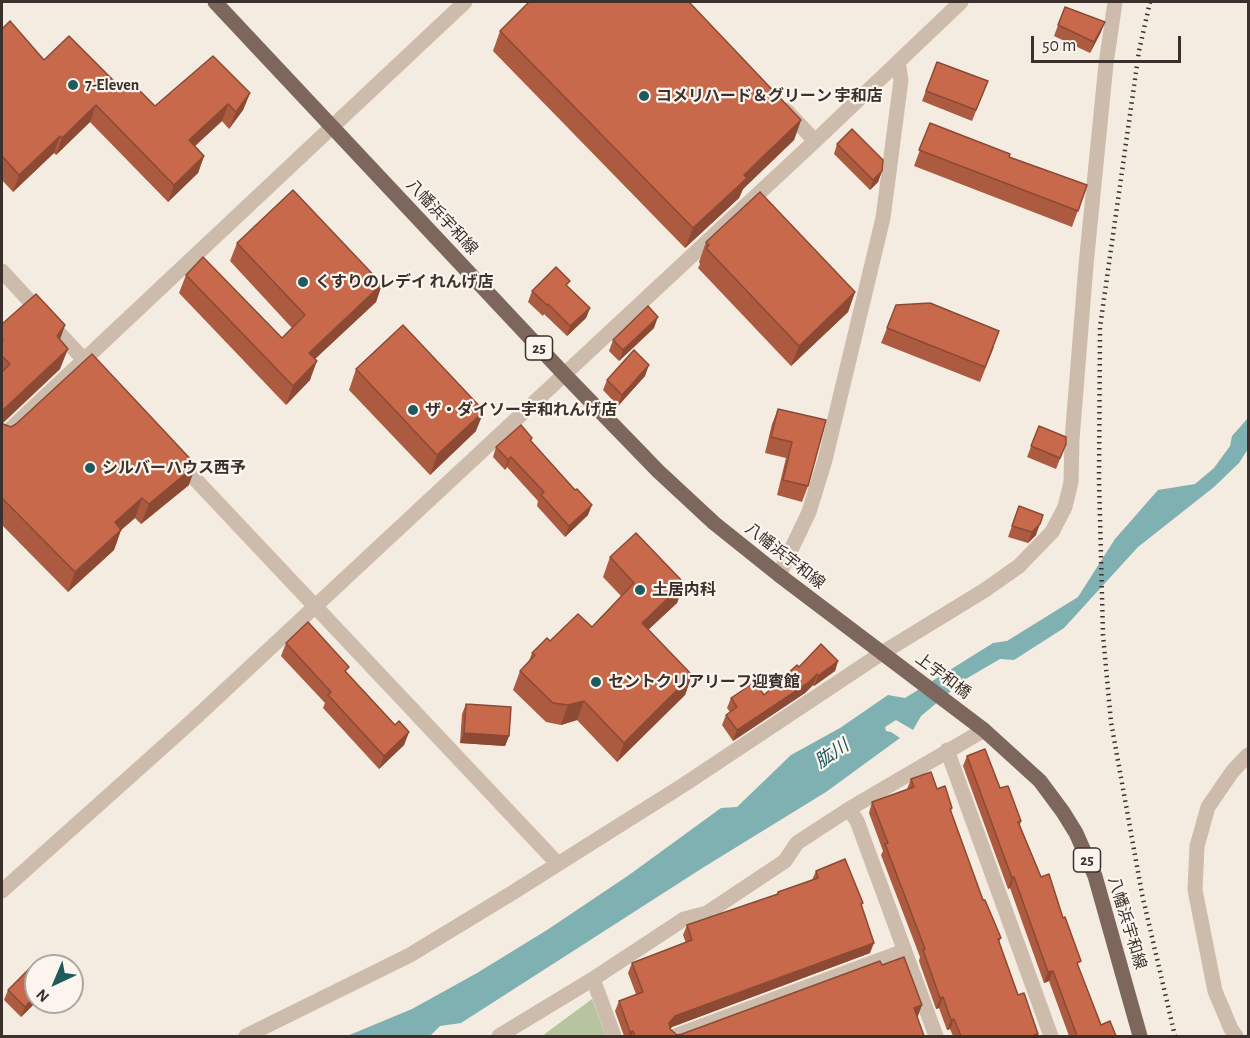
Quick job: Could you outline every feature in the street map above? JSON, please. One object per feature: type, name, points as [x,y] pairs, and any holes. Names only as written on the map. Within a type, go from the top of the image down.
[{"type":"main road","name":"八幡浜宇和線","points":[[215,2],[658,471],[714,523],[778,575],[888,657]]},
{"type":"main road","name":"上宇和橋","points":[[888,657],[971,719]]},
{"type":"main road","name":"八幡浜宇和線","points":[[971,719],[1040,781],[1076,833],[1095,876],[1140,1036]]},
{"type":"street","points":[[2,437],[465,2]]},
{"type":"street","points":[[2,891],[175,736],[962,2]]},
{"type":"street","points":[[246,1036],[410,955],[558,864],[888,657],[1019,566],[1052,532],[1065,507],[1071,482],[1072,440],[1086,265],[1106,64],[1115,2]]},
{"type":"street","points":[[778,575],[809,512],[819,481],[883,218],[901,80],[898,62]]},
{"type":"street","points":[[774,97],[815,141]]},
{"type":"street","points":[[2,271],[108,386]]},
{"type":"street","points":[[171,453],[558,864]]},
{"type":"street","points":[[499,1036],[518,1032],[684,919],[707,913],[785,861],[797,843],[984,729]]},
{"type":"street","points":[[947,750],[1051,1036]]},
{"type":"street","points":[[1236,1036],[1215,991],[1195,890],[1197,846],[1208,807],[1232,772],[1248,755]]},
{"type":"street","points":[[849,810],[857,821],[936,1036]]},
{"type":"street","points":[[675,1036],[904,951]]},
{"type":"street","points":[[593,980],[614,1036]]},
{"type":"green space","points":[[592,999],[606,1036],[542,1036]]},
{"type":"water","name":"肱川","points":[[1248,418],[1248,449],[1239,463],[1214,487],[1138,547],[1064,628],[1014,660],[1000,659],[964,680],[921,716],[913,730],[896,720],[885,727],[886,731],[900,738],[826,792],[704,867],[461,1023],[440,1026],[430,1036],[347,1036],[412,1009],[547,930],[629,875],[721,808],[737,807],[791,755],[840,728],[888,695],[905,698],[993,643],[1007,641],[1078,597],[1115,539],[1158,490],[1195,484],[1214,468],[1230,446],[1232,436]]},
{"type":"building","name":"コメリハード＆グリーン 宇和店","points":[[529,2],[689,2],[801,120],[744,175],[747,178],[693,228],[500,31]]},
{"type":"building","points":[[1065,7],[1105,22],[1094,42],[1058,25]]},
{"type":"building","points":[[10,21],[44,60],[69,36],[122,89],[130,81],[155,106],[213,56],[250,93],[236,112],[228,104],[189,140],[204,156],[174,185],[96,105],[19,175],[2,156],[2,29]]},
{"type":"building","points":[[937,62],[988,81],[976,110],[926,91]]},
{"type":"building","points":[[930,123],[1010,154],[1009,157],[1087,185],[1078,211],[919,150]]},
{"type":"building","points":[[852,129],[883,160],[882,171],[873,180],[837,144]]},
{"type":"building","points":[[293,190],[382,284],[309,353],[317,361],[293,386],[186,275],[203,257],[282,338],[305,315],[237,243]]},
{"type":"building","points":[[760,192],[855,292],[799,346],[706,248],[709,245],[706,242]]},
{"type":"building","points":[[556,267],[570,281],[566,285],[590,308],[570,326],[532,291]]},
{"type":"building","points":[[36,294],[65,325],[57,336],[68,349],[2,413],[2,372],[10,364],[2,356],[2,324]]},
{"type":"building","points":[[930,303],[999,331],[985,367],[887,328],[896,305]]},
{"type":"building","points":[[648,306],[658,317],[623,350],[613,340]]},
{"type":"building","name":"ザ・ダイソー宇和れんげ店","points":[[403,325],[484,411],[437,455],[356,369]]},
{"type":"building","points":[[634,350],[649,365],[622,395],[607,380]]},
{"type":"building","name":"シルバーハウス西予","points":[[92,354],[196,465],[149,504],[142,498],[115,522],[121,530],[75,572],[2,498],[2,422],[11,427],[16,424]]},
{"type":"building","points":[[778,409],[826,420],[808,486],[783,480],[792,442],[771,437]]},
{"type":"building","points":[[521,425],[532,438],[530,440],[575,490],[577,489],[592,505],[569,526],[541,495],[544,492],[511,457],[508,460],[496,447]]},
{"type":"building","points":[[1039,426],[1066,437],[1066,444],[1060,458],[1031,446]]},
{"type":"building","points":[[1019,506],[1043,515],[1040,524],[1032,532],[1012,526]]},
{"type":"building","points":[[636,533],[684,583],[642,623],[692,675],[624,743],[584,701],[568,705],[553,703],[520,671],[535,655],[532,653],[547,638],[550,641],[578,614],[592,627],[634,583],[610,557]]},
{"type":"building","points":[[308,622],[349,667],[345,671],[395,725],[399,721],[409,732],[384,756],[328,695],[331,692],[286,643]]},
{"type":"building","points":[[821,644],[838,661],[737,730],[726,715],[737,707],[731,698],[755,682],[764,695],[797,665],[799,667]]},
{"type":"building","points":[[466,704],[511,707],[509,736],[464,733]]},
{"type":"building","points":[[985,749],[1000,788],[1008,786],[1021,821],[1018,822],[1041,877],[1049,874],[1063,918],[1065,917],[1081,961],[1077,963],[1101,1025],[1110,1021],[1116,1036],[1077,1036],[1053,971],[1048,972],[967,756]]},
{"type":"building","points":[[931,772],[937,789],[945,786],[952,808],[950,809],[983,900],[985,900],[1001,938],[998,939],[1018,995],[1024,993],[1038,1034],[1034,1036],[961,1036],[954,1019],[951,1020],[943,997],[940,998],[923,950],[925,949],[885,844],[888,843],[872,802],[914,787],[911,779]]},
{"type":"building","points":[[845,859],[863,903],[861,904],[874,943],[675,1016],[669,1023],[670,1029],[677,1035],[682,1034],[880,961],[882,965],[904,957],[922,1005],[914,1008],[924,1036],[635,1036],[633,1031],[630,1032],[619,1001],[643,992],[632,963],[692,940],[687,925],[818,878],[816,871]]},
{"type":"building","points":[[24,974],[24,1006],[8,990]]},
{"type":"railway","points":[[1150,2],[1139,51],[1100,327],[1099,480],[1103,635],[1111,722],[1142,894],[1175,1036]]},
{"type":"place","name":"7-Eleven","points":[[73,85]]},
{"type":"place","name":"コメリハード＆グリーン 宇和店","points":[[644,96]]},
{"type":"place","name":"くすりのレデイ れんげ店","points":[[303,282]]},
{"type":"place","name":"ザ・ダイソー宇和れんげ店","points":[[413,410]]},
{"type":"place","name":"シルバーハウス西予","points":[[90,468]]},
{"type":"place","name":"土居内科","points":[[640,590]]},
{"type":"place","name":"セントクリアリーフ迎賓館","points":[[596,682]]}]
